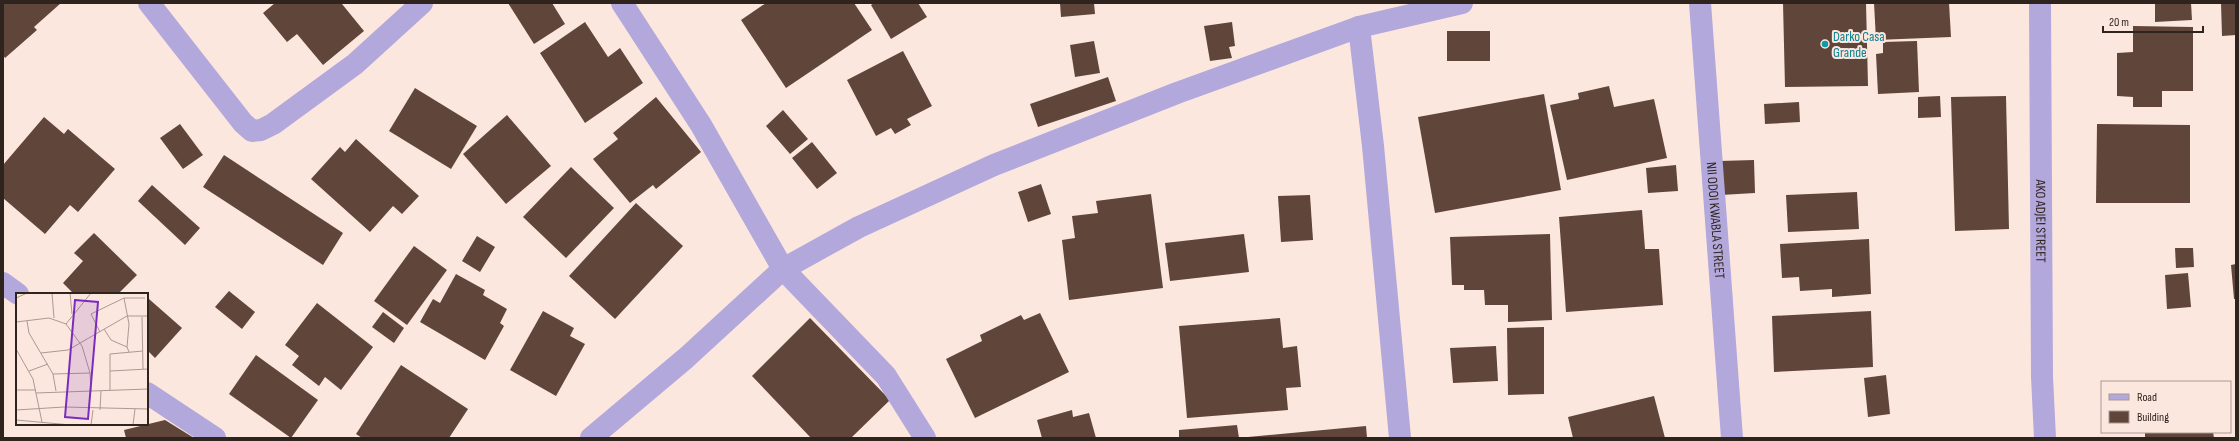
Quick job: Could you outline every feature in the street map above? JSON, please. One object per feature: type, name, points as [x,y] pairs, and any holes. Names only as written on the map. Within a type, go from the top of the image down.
[{"type":"street","points":[[149,3],[243,123],[252,131],[261,130],[273,124],[355,64],[422,3]]},
{"type":"street","points":[[622,3],[702,125],[783,269],[886,376],[925,438]]},
{"type":"street","points":[[591,438],[686,358],[783,269],[859,227],[994,165],[1177,92],[1359,27],[1462,3]]},
{"type":"street","name":"NII ODOI KWABLA STREET","points":[[1700,3],[1732,438]]},
{"type":"street","name":"AKO ADJEI STREET","points":[[2040,3],[2042,377],[2045,438]]},
{"type":"street","points":[[1359,27],[1374,154],[1400,438]]},
{"type":"street","points":[[3,283],[17,293]]},
{"type":"street","points":[[148,393],[215,438]]},
{"type":"building","points":[[3,3],[61,3],[34,27],[37,30],[5,58],[3,55]]},
{"type":"building","points":[[275,3],[344,3],[342,4],[364,31],[323,65],[297,34],[287,42],[263,13]]},
{"type":"building","points":[[508,3],[552,3],[565,24],[534,44]]},
{"type":"building","points":[[766,3],[854,3],[872,30],[786,88],[741,20]]},
{"type":"building","points":[[874,3],[918,3],[927,17],[891,39],[871,5]]},
{"type":"building","points":[[1060,3],[1094,3],[1095,14],[1061,17]]},
{"type":"building","name":"Darko Casa Grande","points":[[1783,3],[1866,3],[1868,86],[1785,87]]},
{"type":"building","points":[[1874,3],[1949,3],[1951,37],[1876,40]]},
{"type":"building","points":[[2155,3],[2191,3],[2192,20],[2155,22]]},
{"type":"building","points":[[2221,3],[2236,3],[2236,35],[2222,36]]},
{"type":"building","points":[[585,22],[608,57],[620,48],[643,83],[585,123],[540,53]]},
{"type":"building","points":[[1232,22],[1235,46],[1229,47],[1232,58],[1210,61],[1204,26]]},
{"type":"building","points":[[2133,26],[2193,27],[2193,91],[2162,91],[2162,107],[2133,107],[2133,97],[2117,96],[2117,53],[2133,52]]},
{"type":"building","points":[[1447,31],[1490,31],[1490,61],[1447,61]]},
{"type":"building","points":[[1094,41],[1100,73],[1075,77],[1070,45]]},
{"type":"building","points":[[1917,41],[1919,92],[1878,94],[1876,54],[1883,53],[1883,42]]},
{"type":"building","points":[[903,51],[932,106],[907,119],[911,125],[895,134],[891,128],[876,136],[847,80]]},
{"type":"building","points":[[1108,77],[1116,101],[1038,127],[1030,104]]},
{"type":"building","points":[[1609,86],[1614,107],[1654,99],[1667,158],[1567,180],[1550,105],[1579,99],[1578,93]]},
{"type":"building","points":[[415,88],[477,126],[451,169],[389,131]]},
{"type":"building","points":[[1544,94],[1561,190],[1435,213],[1418,117]]},
{"type":"building","points":[[1940,96],[1941,117],[1918,118],[1918,97]]},
{"type":"building","points":[[2006,96],[2009,229],[1955,231],[1951,97]]},
{"type":"building","points":[[656,97],[701,152],[656,189],[653,185],[630,203],[593,159],[618,139],[613,133]]},
{"type":"building","points":[[1799,102],[1800,122],[1765,124],[1764,104]]},
{"type":"building","points":[[783,110],[808,139],[790,154],[766,126]]},
{"type":"building","points":[[507,115],[551,166],[506,204],[463,154]]},
{"type":"building","points":[[44,117],[64,134],[68,129],[115,169],[78,212],[70,205],[45,234],[3,198],[3,165]]},
{"type":"building","points":[[180,124],[203,155],[183,169],[160,138]]},
{"type":"building","points":[[2097,124],[2190,125],[2190,203],[2096,203]]},
{"type":"building","points":[[356,139],[419,196],[402,214],[393,206],[370,232],[311,179],[340,147],[345,152]]},
{"type":"building","points":[[812,142],[837,173],[817,189],[792,158]]},
{"type":"building","points":[[224,155],[343,233],[323,265],[203,187]]},
{"type":"building","points":[[1754,160],[1755,193],[1721,195],[1720,161]]},
{"type":"building","points":[[1676,165],[1678,191],[1648,193],[1646,168]]},
{"type":"building","points":[[571,167],[614,208],[566,258],[523,217]]},
{"type":"building","points":[[1041,184],[1051,214],[1028,222],[1018,192]]},
{"type":"building","points":[[152,185],[200,228],[185,245],[138,201]]},
{"type":"building","points":[[1857,192],[1859,229],[1788,232],[1786,195]]},
{"type":"building","points":[[1151,194],[1163,288],[1069,300],[1062,240],[1075,238],[1072,216],[1098,213],[1096,201]]},
{"type":"building","points":[[1310,195],[1313,240],[1281,242],[1278,196]]},
{"type":"building","points":[[636,203],[683,246],[615,319],[569,276]]},
{"type":"building","points":[[1642,210],[1645,249],[1659,249],[1663,305],[1566,312],[1559,217]]},
{"type":"building","points":[[94,233],[137,275],[119,293],[73,293],[63,283],[83,261],[74,253]]},
{"type":"building","points":[[1244,234],[1249,272],[1170,281],[1165,243]]},
{"type":"building","points":[[1550,234],[1552,320],[1508,322],[1508,305],[1485,305],[1484,290],[1464,290],[1464,285],[1452,285],[1450,237]]},
{"type":"building","points":[[477,236],[495,247],[480,272],[462,261]]},
{"type":"building","points":[[1869,239],[1871,294],[1832,297],[1832,289],[1800,291],[1799,277],[1782,278],[1780,244]]},
{"type":"building","points":[[414,246],[447,270],[407,325],[374,301]]},
{"type":"building","points":[[2175,248],[2193,248],[2194,267],[2176,268]]},
{"type":"building","points":[[2236,264],[2236,299],[2234,299],[2231,265]]},
{"type":"building","points":[[2188,273],[2191,307],[2167,309],[2165,275]]},
{"type":"building","points":[[456,274],[485,290],[483,295],[507,309],[500,323],[504,326],[485,360],[420,322],[433,299],[440,303]]},
{"type":"building","points":[[229,291],[255,312],[242,329],[215,307]]},
{"type":"building","points":[[149,299],[182,328],[155,358],[148,351]]},
{"type":"building","points":[[317,303],[373,347],[341,390],[325,377],[319,386],[292,365],[299,356],[285,345]]},
{"type":"building","points":[[543,311],[574,328],[570,336],[585,344],[556,396],[510,370]]},
{"type":"building","points":[[1871,311],[1873,367],[1774,372],[1772,316]]},
{"type":"building","points":[[383,312],[404,328],[394,343],[372,327]]},
{"type":"building","points":[[1040,313],[1069,372],[975,418],[946,359],[982,341],[980,335],[1021,315],[1024,320]]},
{"type":"building","points":[[810,318],[890,400],[851,438],[811,438],[752,376]]},
{"type":"building","points":[[1280,318],[1283,348],[1297,346],[1301,387],[1286,388],[1288,410],[1187,418],[1179,326]]},
{"type":"building","points":[[1544,327],[1544,394],[1508,395],[1507,328]]},
{"type":"building","points":[[1496,346],[1498,381],[1453,383],[1450,348]]},
{"type":"building","points":[[256,355],[318,400],[291,438],[229,394]]},
{"type":"building","points":[[401,365],[468,409],[449,438],[362,438],[356,434]]},
{"type":"building","points":[[1886,375],[1890,414],[1868,417],[1864,378]]},
{"type":"building","points":[[1654,396],[1665,438],[1573,438],[1568,417]]},
{"type":"building","points":[[1072,410],[1073,417],[1089,413],[1096,438],[1042,438],[1037,420]]},
{"type":"building","points":[[165,420],[194,438],[126,438],[124,430]]},
{"type":"building","points":[[1237,425],[1239,438],[1179,438],[1179,430]]},
{"type":"building","points":[[1366,426],[1367,438],[1248,437]]},
{"type":"building","points":[[2145,433],[2213,433],[2214,438],[2145,438]]},
{"type":"place","name":"Darko Casa Grande","points":[[1825,44]]}]
